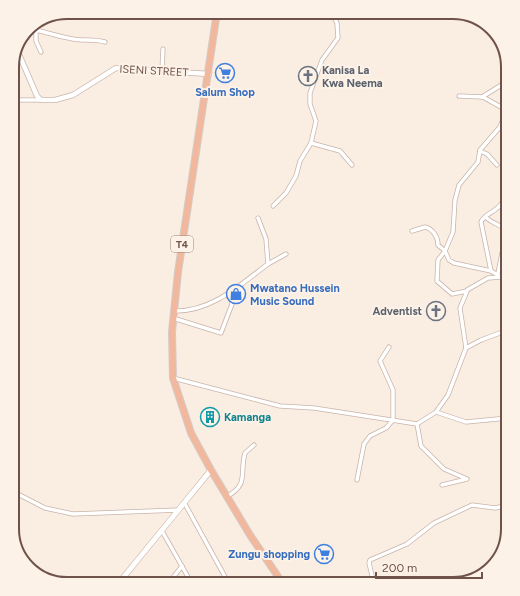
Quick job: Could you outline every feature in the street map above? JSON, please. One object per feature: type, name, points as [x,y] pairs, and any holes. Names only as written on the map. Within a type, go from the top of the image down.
[{"type":"highway","name":"T4","points":[[216,19],[209,74],[179,264],[172,332],[173,378],[191,433],[226,497],[278,577]]},
{"type":"main road","points":[[124,577],[185,504],[211,470]]},
{"type":"street","points":[[273,206],[283,198],[296,176],[300,161],[311,143],[316,120],[310,104],[310,93],[322,60],[338,38],[337,23],[335,19]]},
{"type":"street","points":[[36,30],[74,40],[97,40],[105,42]]},
{"type":"street","points":[[36,30],[36,40],[41,52]]},
{"type":"street","points":[[162,70],[163,49]]},
{"type":"street","points":[[20,58],[37,96],[41,100]]},
{"type":"street","name":"ISENI STREET","points":[[41,100],[55,100],[73,95],[116,68],[209,74]]},
{"type":"street","points":[[482,97],[501,86]]},
{"type":"street","points":[[459,96],[482,97],[501,107]]},
{"type":"street","points":[[19,100],[41,100]]},
{"type":"street","points":[[501,124],[499,129],[480,151],[478,162],[458,187],[453,232],[445,251],[438,260],[437,281],[452,294],[467,290],[488,278],[501,277]]},
{"type":"street","points":[[311,143],[340,151],[352,165]]},
{"type":"street","points":[[480,151],[487,154],[497,165]]},
{"type":"street","points":[[491,271],[481,227],[481,220],[496,211],[501,204]]},
{"type":"street","points":[[485,217],[501,226]]},
{"type":"street","points":[[258,218],[266,239],[268,264]]},
{"type":"street","points":[[412,232],[427,227],[437,237],[438,245],[445,251],[449,260],[454,263],[498,273],[501,277]]},
{"type":"street","points":[[174,311],[201,306],[231,293],[268,264],[286,254]]},
{"type":"street","points":[[498,273],[501,258]]},
{"type":"street","points":[[173,378],[280,406],[314,408],[417,424],[436,412],[448,395],[466,348],[460,308],[467,290]]},
{"type":"street","points":[[173,318],[221,333],[232,304],[231,293]]},
{"type":"street","points":[[466,348],[481,340],[501,333]]},
{"type":"street","points":[[357,480],[364,444],[370,436],[386,428],[393,420],[393,390],[380,361],[389,347]]},
{"type":"street","points":[[436,412],[466,422],[501,419]]},
{"type":"street","points":[[417,424],[421,446],[444,469],[454,475],[467,479],[442,485]]},
{"type":"street","points":[[226,497],[234,492],[242,483],[245,453],[254,445]]},
{"type":"street","points":[[19,495],[45,508],[73,514],[179,510]]},
{"type":"street","points":[[185,504],[225,577]]},
{"type":"street","points":[[372,577],[369,563],[370,560],[407,544],[434,523],[475,505],[495,508],[501,507]]},
{"type":"street","points":[[162,531],[188,577]]},
{"type":"street","points":[[173,577],[182,566]]},
{"type":"place","name":"Salum Shop","points":[[225,73]]},
{"type":"place","name":"Kanisa La Kwa Neema","points":[[308,76]]},
{"type":"place","name":"Mwatano Hussein Music Sound","points":[[236,294]]},
{"type":"place","name":"Adventist","points":[[436,311]]},
{"type":"place","name":"Kamanga","points":[[210,417]]},
{"type":"place","name":"Zungu shopping","points":[[324,554]]}]
